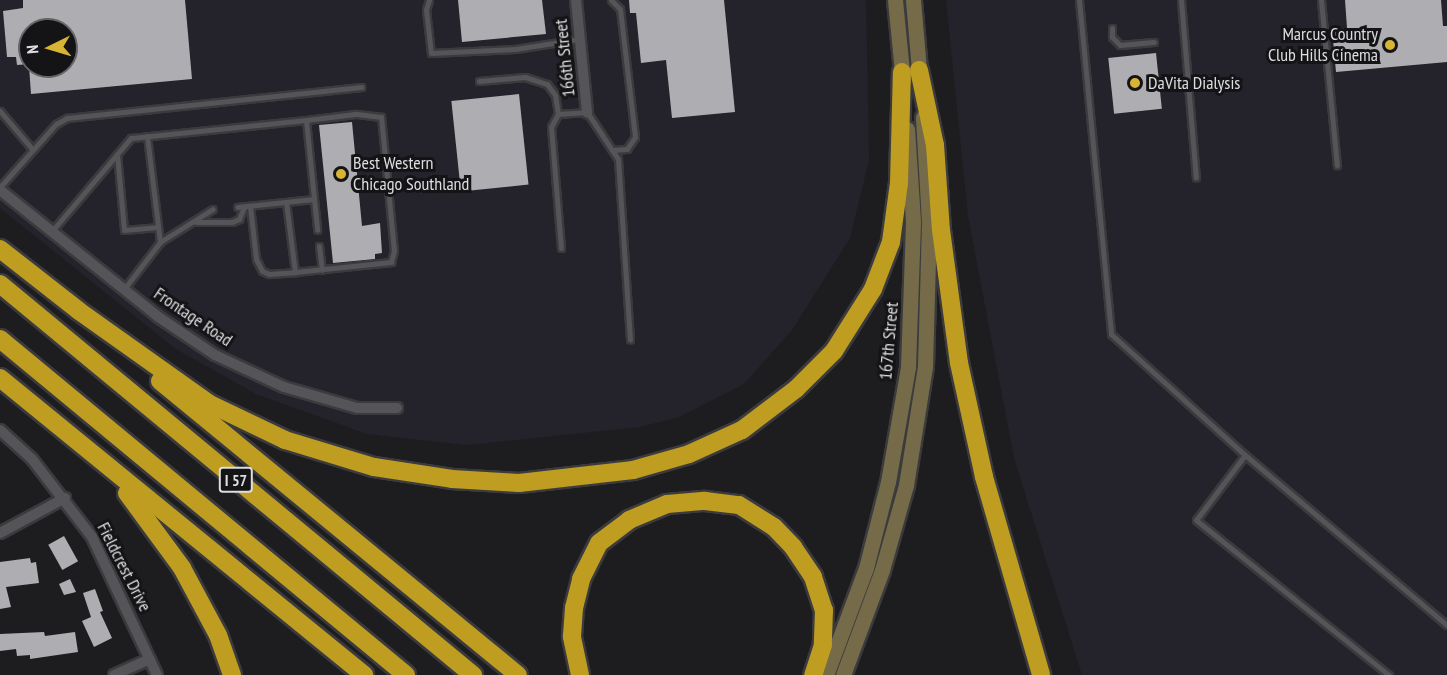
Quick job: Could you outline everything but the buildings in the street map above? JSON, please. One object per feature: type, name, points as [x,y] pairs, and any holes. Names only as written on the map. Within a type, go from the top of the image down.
[{"type":"highway","points":[[79,311],[210,404],[285,440],[374,467],[452,479],[519,483],[633,470],[677,458],[742,430],[796,389],[834,351],[873,289],[891,242],[910,71]]},
{"type":"highway","points":[[910,71],[935,145],[941,230],[959,363],[984,477],[1041,675]]},
{"type":"highway","points":[[0,249],[79,311],[329,523],[518,675]]},
{"type":"highway","name":"I 57","points":[[0,284],[472,675]]},
{"type":"highway","name":"I 57","points":[[0,339],[405,675]]},
{"type":"highway","points":[[0,378],[364,675]]},
{"type":"highway","points":[[80,444],[123,489],[171,550],[203,604],[232,675]]},
{"type":"highway","points":[[580,675],[572,636],[574,608],[581,579],[598,543],[629,520],[667,504],[705,501],[739,505],[774,527],[794,547],[813,577],[824,610],[822,645],[813,675]]},
{"type":"main road","name":"167th Street","points":[[843,675],[882,570],[906,485],[925,366],[929,222],[910,71],[895,0]]},
{"type":"main road","name":"167th Street","points":[[826,675],[866,568],[888,482],[908,367],[913,221],[910,71],[913,0]]},
{"type":"street","name":"166th Street","points":[[576,0],[587,112]]},
{"type":"street","name":"Frontage Road","points":[[0,189],[124,289],[215,355],[284,387],[357,408],[397,408]]},
{"type":"street","name":"Fieldcrest Drive","points":[[0,430],[32,459],[65,498],[104,557],[157,675]]},
{"type":"street","points":[[0,533],[65,498]]},
{"type":"street","points":[[114,675],[150,659]]},
{"type":"lane","points":[[429,0],[426,10],[431,52],[515,49],[580,39]]},
{"type":"lane","points":[[611,0],[620,9],[635,136],[627,149],[612,150]]},
{"type":"lane","points":[[1079,0],[1111,334],[1245,455],[1447,625]]},
{"type":"lane","points":[[1181,0],[1196,177]]},
{"type":"lane","points":[[1321,0],[1337,165]]},
{"type":"lane","points":[[1112,28],[1112,37],[1120,45],[1154,42]]},
{"type":"lane","points":[[479,81],[525,77],[547,84],[555,95],[558,114],[550,137],[561,248]]},
{"type":"lane","points":[[0,189],[56,124],[67,118],[361,87]]},
{"type":"lane","points":[[0,111],[33,150]]},
{"type":"lane","points":[[558,114],[587,112],[618,159],[630,340]]},
{"type":"lane","points":[[52,231],[131,138],[355,114],[381,117],[394,251],[391,262],[269,274],[262,271],[256,259],[247,206]]},
{"type":"lane","points":[[306,120],[317,230]]},
{"type":"lane","points":[[147,136],[160,242]]},
{"type":"lane","points":[[117,154],[124,230],[157,227]]},
{"type":"lane","points":[[237,207],[314,199]]},
{"type":"lane","points":[[286,202],[295,272]]},
{"type":"lane","points":[[196,222],[232,222],[239,219],[247,206]]},
{"type":"lane","points":[[124,289],[160,242],[196,222],[213,209]]},
{"type":"lane","points":[[319,246],[322,270]]},
{"type":"lane","points":[[1245,455],[1196,520],[1389,675]]},
{"type":"shaded area","points":[[0,0],[866,0],[869,160],[850,238],[792,330],[744,384],[679,417],[640,427],[466,445],[367,434],[256,394],[176,349],[0,208]]},
{"type":"shaded area","points":[[946,0],[1447,0],[1447,675],[1082,675],[1014,458],[968,216]]},
{"type":"place","name":"Marcus Country Club Hills Cinema","points":[[1390,45]]},
{"type":"place","name":"DaVita Dialysis","points":[[1135,83]]},
{"type":"place","name":"Best Western Chicago Southland","points":[[341,174]]}]
